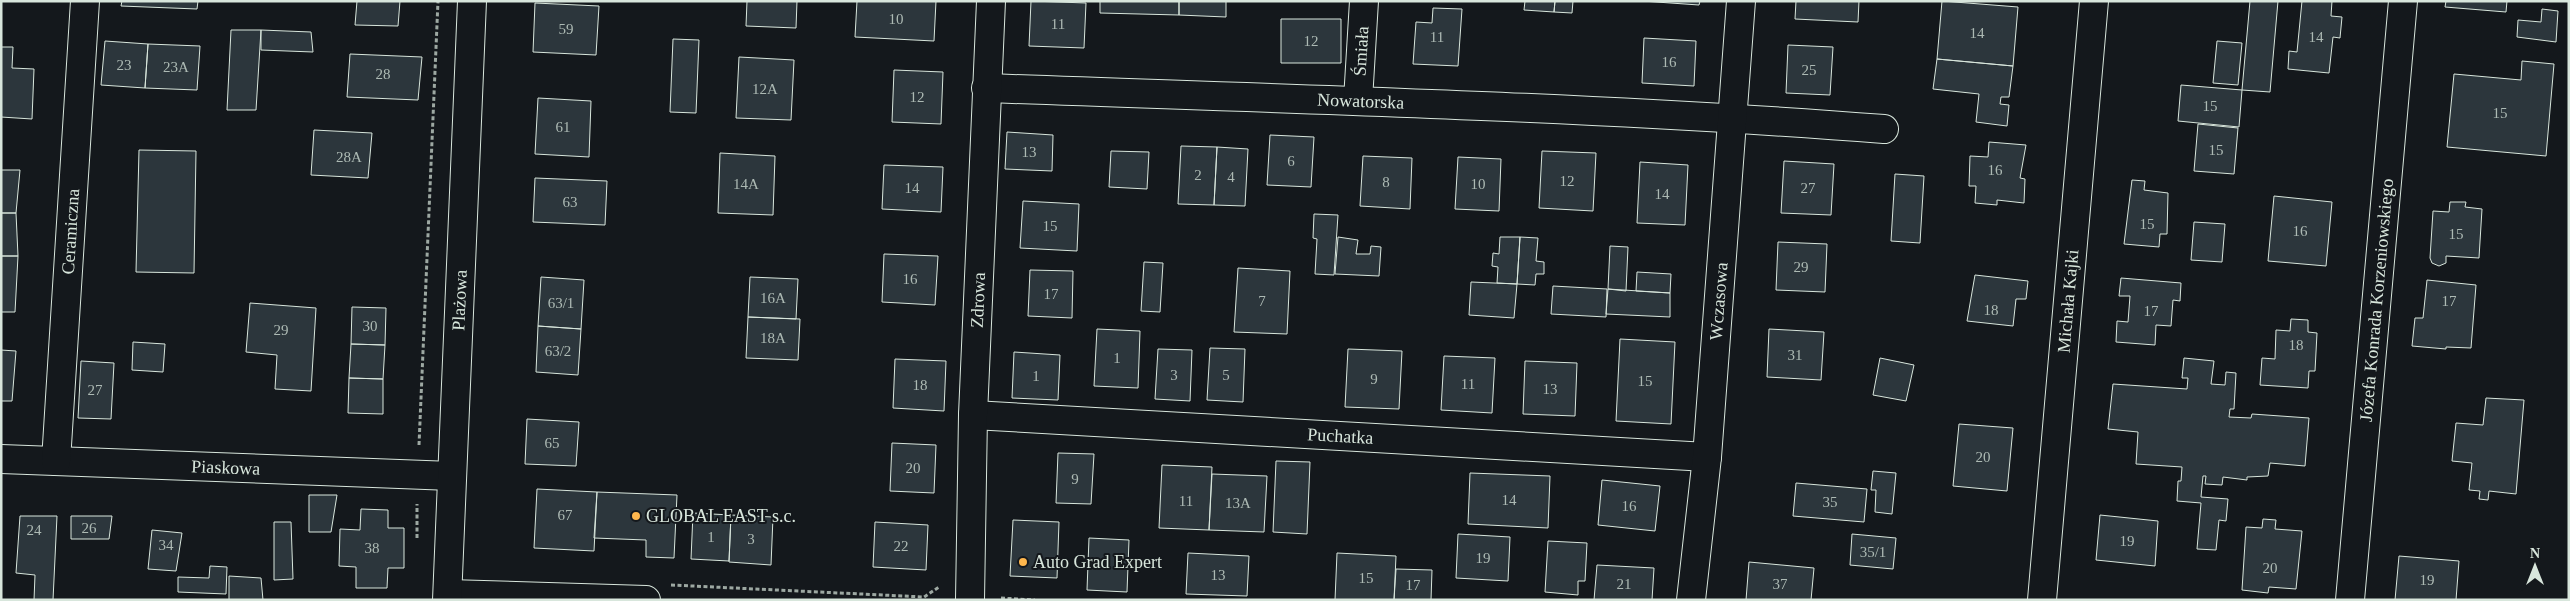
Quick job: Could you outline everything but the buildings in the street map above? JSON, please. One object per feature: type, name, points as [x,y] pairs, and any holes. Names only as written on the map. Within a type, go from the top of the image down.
[{"type":"street","name":"Ceramiczna","points":[[56,461],[85,1]]},
{"type":"street","name":"Plażowa","points":[[448,597],[472,1]]},
{"type":"street","name":"Zdrowa","points":[[970,590],[973,415],[991,1]]},
{"type":"street","name":"Śmiała","points":[[1358,100],[1364,1]]},
{"type":"street","name":"Wczasowa","points":[[1691,600],[1707,457],[1742,1]]},
{"type":"street","name":"Michała Kajki","points":[[2042,600],[2094,1]]},
{"type":"street","name":"Józefa Konrada Korzeniowskiego","points":[[2350,600],[2402,1]]},
{"type":"street","name":"Nowatorska","points":[[986,88],[1358,100],[1734,118],[1884,129]]},
{"type":"street","name":"Puchatka","points":[[973,415],[1707,457]]},
{"type":"street","name":"Piaskowa","points":[[1,460],[452,476]]},
{"type":"street","points":[[448,597],[655,592]]},
{"type":"path","points":[[417,543],[418,474],[438,1]]},
{"type":"path","points":[[655,592],[924,597],[951,580],[970,590],[983,581],[998,598],[1035,600]]},
{"type":"place","name":"GLOBAL EAST s.c.","points":[[636,516]]},
{"type":"place","name":"Auto Grad Expert","points":[[1023,562]]}]
